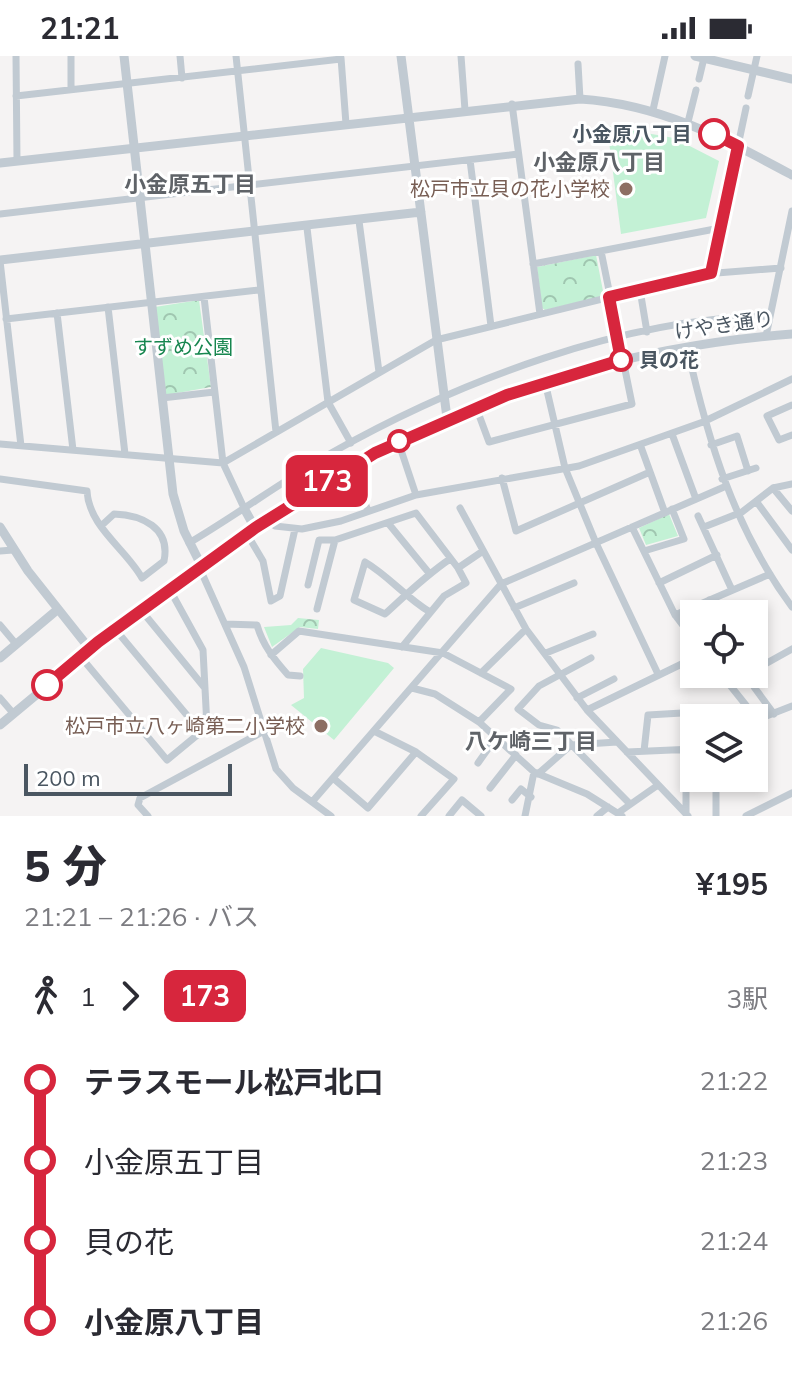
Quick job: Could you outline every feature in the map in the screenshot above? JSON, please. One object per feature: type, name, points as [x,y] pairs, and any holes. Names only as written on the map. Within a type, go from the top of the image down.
[{"type":"street","points":[[16,56],[17,161]]},
{"type":"street","points":[[71,56],[71,89]]},
{"type":"street","points":[[124,56],[175,501],[189,543],[244,667],[276,769],[331,816]]},
{"type":"street","points":[[180,56],[182,78]]},
{"type":"street","points":[[236,56],[247,186],[276,432]]},
{"type":"street","points":[[401,56],[447,418]]},
{"type":"street","points":[[461,56],[465,110]]},
{"type":"street","points":[[653,110],[665,56]]},
{"type":"street","points":[[748,96],[757,56]]},
{"type":"street","points":[[699,79],[699,57],[792,79]]},
{"type":"street","points":[[16,96],[182,78],[289,60],[341,58],[346,124]]},
{"type":"street","points":[[578,64],[580,99]]},
{"type":"street","points":[[688,122],[696,90]]},
{"type":"street","points":[[0,163],[512,104],[580,99],[653,110],[688,122],[792,175]]},
{"type":"street","points":[[512,104],[540,314]]},
{"type":"street","points":[[711,273],[746,108]]},
{"type":"street","points":[[0,214],[518,154]]},
{"type":"street","points":[[470,160],[491,326]]},
{"type":"street","points":[[766,336],[792,211]]},
{"type":"street","points":[[21,446],[0,261],[307,228],[421,212]]},
{"type":"street","points":[[359,221],[379,372]]},
{"type":"street","points":[[307,228],[328,402],[351,443]]},
{"type":"street","points":[[533,264],[720,228]]},
{"type":"street","points":[[476,407],[489,442],[632,404],[601,251]]},
{"type":"street","points":[[0,444],[223,463],[436,340],[711,273],[781,268]]},
{"type":"street","points":[[6,319],[259,290]]},
{"type":"street","points":[[640,290],[647,332]]},
{"type":"street","points":[[204,297],[223,463],[245,510],[263,561],[271,601],[280,596],[295,529]]},
{"type":"street","points":[[108,307],[125,454]]},
{"type":"street","points":[[57,313],[73,450]]},
{"type":"street","points":[[189,543],[351,443],[444,397],[542,360],[647,332],[770,316]]},
{"type":"street","name":"けやき通り","points":[[0,725],[89,648],[251,531],[352,466],[398,441],[476,407],[545,382],[621,360],[687,347],[792,334]]},
{"type":"street","points":[[687,347],[703,422],[723,483],[770,574],[792,607]]},
{"type":"street","points":[[267,520],[275,526],[295,529],[328,524],[416,495],[565,468],[641,447],[703,422],[792,379]]},
{"type":"street","points":[[545,382],[565,468],[596,543],[658,674]]},
{"type":"street","points":[[162,398],[214,392]]},
{"type":"street","points":[[792,405],[767,416],[779,440],[792,435]]},
{"type":"street","points":[[672,434],[696,499]]},
{"type":"street","points":[[312,802],[501,584],[696,499],[752,470],[737,436],[711,445]]},
{"type":"street","points":[[398,441],[416,495]]},
{"type":"street","points":[[641,447],[650,472],[684,539],[644,551]]},
{"type":"street","points":[[352,466],[368,511]]},
{"type":"street","points":[[502,478],[516,531],[650,472]]},
{"type":"street","points":[[0,479],[87,491],[101,526],[142,578],[164,561],[167,550],[153,525],[140,517],[114,514],[101,526]]},
{"type":"street","points":[[704,527],[737,513],[773,488],[792,484]]},
{"type":"street","points":[[773,488],[792,511]]},
{"type":"street","points":[[756,501],[792,550]]},
{"type":"street","points":[[390,504],[392,522],[429,573]]},
{"type":"street","points":[[460,508],[526,629],[577,698],[687,815]]},
{"type":"street","points":[[308,585],[319,540],[335,540],[416,513],[466,583],[444,596],[402,647]]},
{"type":"street","points":[[698,516],[732,590]]},
{"type":"street","points":[[0,527],[57,610],[89,648]]},
{"type":"street","points":[[632,527],[680,622]]},
{"type":"street","points":[[317,609],[335,540]]},
{"type":"street","points":[[0,551],[13,550]]},
{"type":"street","points":[[458,568],[483,551]]},
{"type":"street","points":[[659,583],[717,555]]},
{"type":"street","points":[[430,612],[404,596],[378,570],[365,562],[354,600],[385,614],[404,596],[429,573],[450,559]]},
{"type":"street","points":[[709,600],[770,574]]},
{"type":"street","points":[[514,608],[574,583]]},
{"type":"street","points":[[80,656],[167,760],[207,727],[203,650],[170,590]]},
{"type":"street","points":[[0,658],[57,610]]},
{"type":"street","points":[[141,610],[205,688]]},
{"type":"street","points":[[675,615],[680,613]]},
{"type":"street","points":[[225,624],[257,625],[261,641],[271,655],[288,675],[300,676]]},
{"type":"street","points":[[0,625],[16,644]]},
{"type":"street","points":[[115,629],[201,732]]},
{"type":"street","points":[[481,673],[526,629]]},
{"type":"street","points":[[271,655],[299,631],[443,653],[511,689],[479,722]]},
{"type":"street","points":[[546,653],[593,634]]},
{"type":"street","points":[[768,662],[792,649]]},
{"type":"street","points":[[591,658],[539,686],[518,709],[539,725],[557,730],[630,804]]},
{"type":"street","points":[[587,710],[680,664]]},
{"type":"street","points":[[577,698],[614,679]]},
{"type":"street","points":[[412,688],[435,694],[479,722],[536,773],[620,815],[630,804],[658,785]]},
{"type":"street","points":[[755,688],[774,714]]},
{"type":"street","points":[[0,698],[13,713]]},
{"type":"street","points":[[768,716],[792,706]]},
{"type":"street","points":[[644,751],[648,715],[680,713]]},
{"type":"street","points":[[148,816],[138,805],[140,798],[264,731]]},
{"type":"street","points":[[374,731],[416,752],[454,779],[421,816]]},
{"type":"street","points":[[478,763],[495,739]]},
{"type":"street","points":[[525,816],[536,773],[571,745],[617,742]]},
{"type":"street","points":[[627,752],[680,750]]},
{"type":"street","points":[[333,778],[368,808],[416,752]]},
{"type":"street","points":[[490,788],[516,755]]},
{"type":"street","points":[[512,800],[521,789],[531,797]]},
{"type":"street","points":[[687,815],[688,792]]},
{"type":"street","points":[[716,792],[716,816]]},
{"type":"street","points":[[746,816],[792,793]]},
{"type":"street","points":[[449,816],[462,800],[481,816]]},
{"type":"street","points":[[597,816],[608,807]]},
{"type":"green space","points":[[607,126],[674,138],[719,161],[706,218],[621,234]]},
{"type":"green space","points":[[596,255],[604,296],[545,310],[542,308],[537,267]]},
{"type":"green space","name":"すずめ公園","points":[[199,300],[211,387],[166,395],[155,307]]},
{"type":"green space","points":[[669,514],[678,536],[646,545],[639,528]]},
{"type":"green space","points":[[298,618],[319,620],[318,629],[300,627],[272,647],[264,627],[291,625]]},
{"type":"green space","points":[[321,648],[388,663],[394,668],[334,740],[291,705],[304,698],[303,669]]},
{"type":"bus line","name":"173","points":[[47,685],[98,642],[255,528],[301,496],[375,453],[447,418],[507,395],[621,360],[609,297],[711,273],[738,146],[714,134]]},
{"type":"place","name":"小金原八丁目","points":[[714,134]]},
{"type":"place","name":"松戸市立貝の花小学校","points":[[626,189]]},
{"type":"place","name":"貝の花","points":[[621,360]]},
{"type":"place","name":"松戸市立八ヶ崎第二小学校","points":[[321,726]]},
{"type":"district","name":"小金原八丁目","points":[[599,162]]},
{"type":"district","name":"小金原五丁目","points":[[190,184]]},
{"type":"district","name":"八ケ崎三丁目","points":[[531,741]]}]
